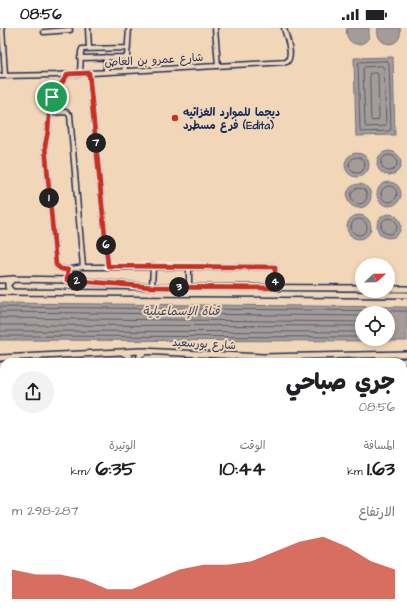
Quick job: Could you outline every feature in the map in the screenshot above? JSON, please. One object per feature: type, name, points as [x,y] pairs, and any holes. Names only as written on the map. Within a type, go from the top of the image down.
[{"type":"main road","points":[[12,292],[8,288],[8,284],[13,279]]},
{"type":"main road","points":[[0,280],[67,280],[152,287],[355,288]]},
{"type":"main road","points":[[395,289],[407,289]]},
{"type":"main road","points":[[0,292],[407,295]]},
{"type":"main road","points":[[140,358],[140,356],[147,351]]},
{"type":"main road","name":"شارع بورسعيد","points":[[0,358],[147,351],[263,357],[407,354]]},
{"type":"main road","points":[[122,352],[129,356],[129,358]]},
{"type":"street","points":[[2,28],[2,75]]},
{"type":"street","points":[[88,28],[89,49]]},
{"type":"street","points":[[124,71],[127,57],[129,28]]},
{"type":"street","points":[[215,28],[218,66]]},
{"type":"street","name":"شارع عمرو بن العاص","points":[[2,75],[80,74],[286,62],[289,60],[289,49],[284,28]]},
{"type":"street","points":[[44,32],[50,30],[70,30]]},
{"type":"street","points":[[80,74],[81,50],[128,48]]},
{"type":"street","points":[[106,57],[106,72]]},
{"type":"street","points":[[80,58],[127,57]]},
{"type":"street","points":[[89,73],[108,266]]},
{"type":"street","points":[[68,74],[52,97],[45,151],[56,265],[61,269],[68,270],[83,267],[108,266],[275,267],[275,288]]},
{"type":"street","points":[[49,113],[66,112],[70,115],[83,267]]},
{"type":"street","points":[[152,287],[153,266]]},
{"type":"street","points":[[189,267],[189,287]]},
{"type":"street","points":[[67,280],[68,270]]},
{"type":"water","points":[[347,28],[369,28],[369,37],[362,44],[354,43],[348,38]]},
{"type":"water","points":[[378,28],[400,28],[398,40],[394,43],[384,43],[380,40],[378,35]]},
{"type":"water","points":[[393,57],[395,135],[356,136],[354,58]]},
{"type":"water","points":[[389,151],[394,152],[400,158],[400,168],[394,174],[389,175],[384,174],[378,168],[377,163],[378,158],[384,152]]},
{"type":"water","points":[[357,153],[362,154],[368,160],[368,170],[362,176],[357,177],[352,176],[346,170],[345,165],[346,160],[352,154]]},
{"type":"water","points":[[389,182],[394,183],[400,189],[400,199],[394,205],[389,206],[384,205],[378,199],[377,194],[378,189],[384,183]]},
{"type":"water","points":[[359,184],[364,185],[370,191],[370,201],[364,207],[359,208],[354,207],[348,201],[347,196],[348,191],[354,185]]},
{"type":"water","points":[[389,214],[394,215],[400,221],[400,231],[394,237],[389,238],[384,237],[378,231],[377,226],[378,221],[384,215]]},
{"type":"water","points":[[359,215],[364,216],[370,222],[370,232],[364,238],[359,239],[354,238],[348,232],[347,227],[348,222],[354,216]]},
{"type":"water","name":"قناة الإسماعيلية","points":[[0,303],[355,306],[355,341],[0,340]]},
{"type":"water","points":[[395,307],[407,307],[407,341],[395,341]]},
{"type":"place","name":"ديجما للموارد الغزائيه فرع مسطرد (Edita)","points":[[175,118]]},
{"type":"route","points":[[89,73],[108,266],[275,267],[275,288],[152,287],[67,280],[68,270],[58,268],[56,265],[46,168],[45,146],[48,131],[50,100],[52,97],[68,74],[89,73]]}]
